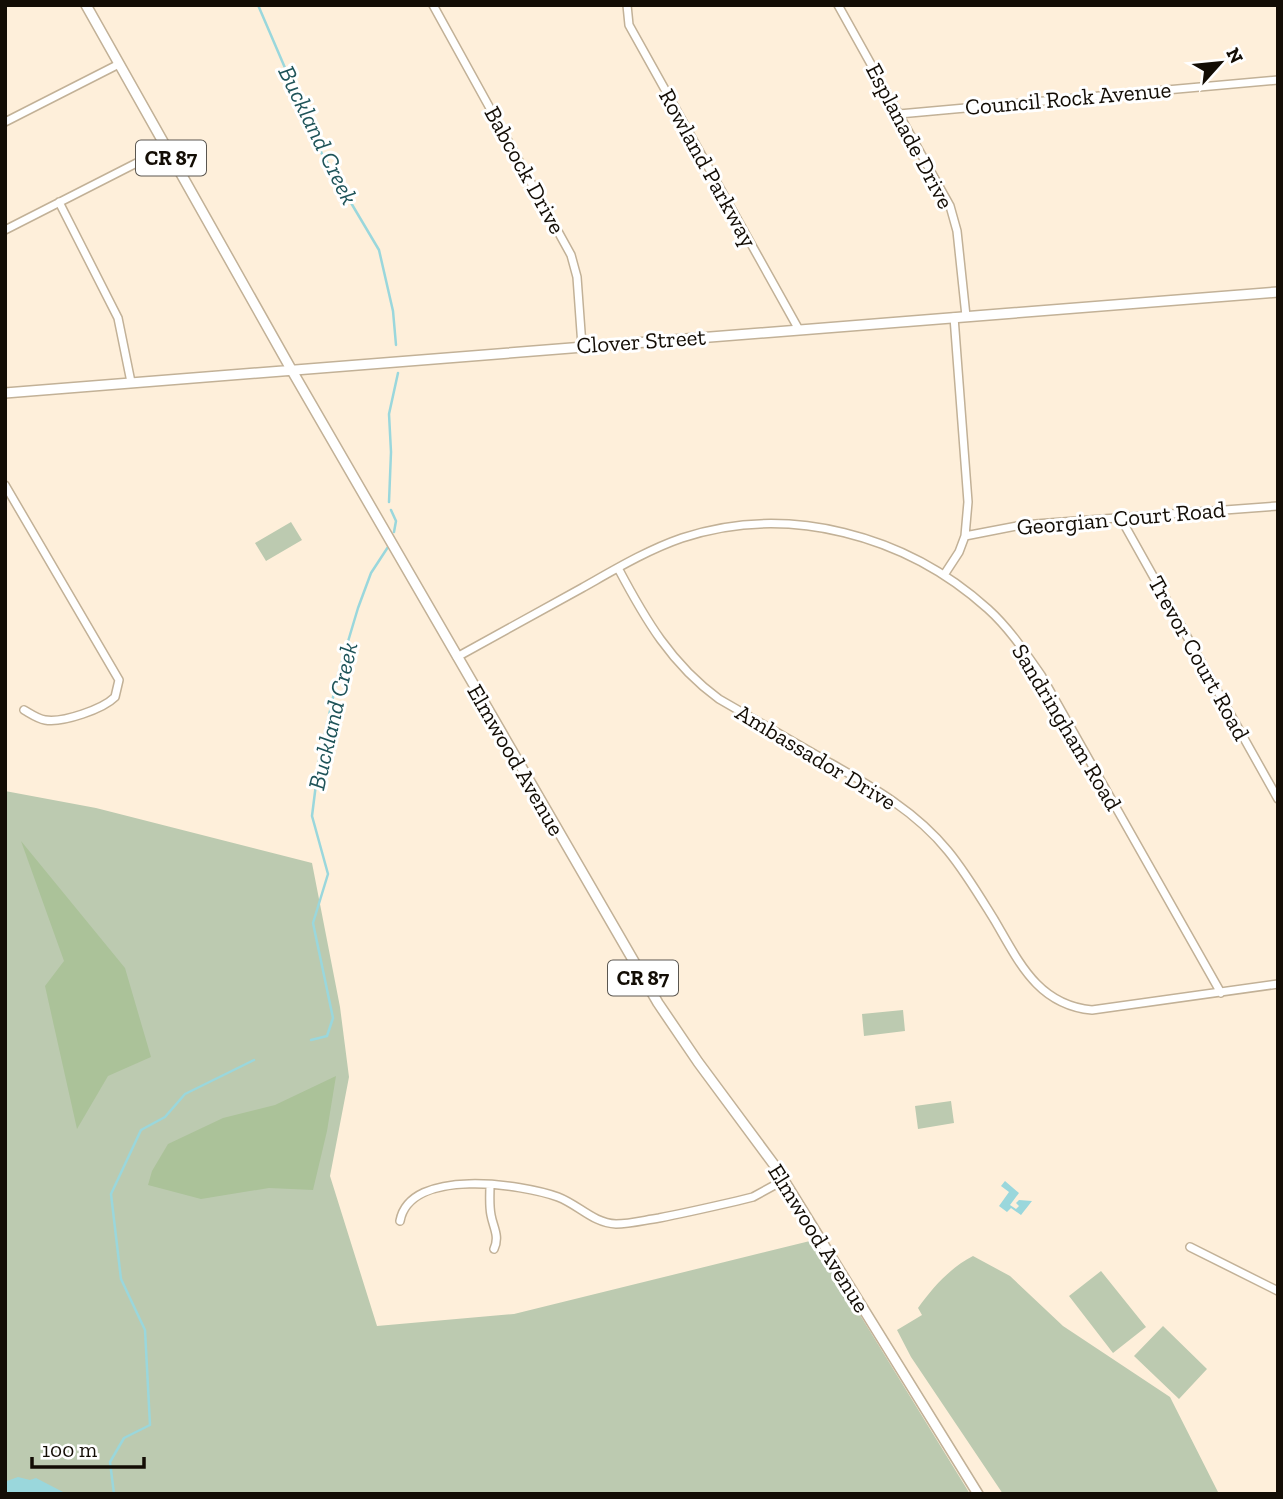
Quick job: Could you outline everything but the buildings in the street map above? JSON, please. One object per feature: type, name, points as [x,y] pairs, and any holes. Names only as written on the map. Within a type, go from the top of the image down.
[{"type":"main road","name":"Elmwood Avenue","points":[[86,5],[291,369],[658,1003],[691,1054],[784,1180],[978,1494]]},
{"type":"main road","name":"Clover Street","points":[[5,393],[1278,292]]},
{"type":"street","name":"Babcock Drive","points":[[433,5],[572,255],[578,286],[582,346]]},
{"type":"street","name":"Rowland Parkway","points":[[626,5],[629,25],[799,328]]},
{"type":"street","name":"Esplanade Drive","points":[[838,5],[950,206],[957,231],[966,316]]},
{"type":"street","points":[[5,122],[119,64]]},
{"type":"street","name":"Council Rock Avenue","points":[[899,114],[1278,80]]},
{"type":"street","points":[[5,230],[166,148]]},
{"type":"street","points":[[59,202],[118,318],[131,382]]},
{"type":"street","points":[[944,575],[959,552],[965,536],[968,502],[954,317]]},
{"type":"street","points":[[5,485],[119,681],[116,697],[97,709],[53,720],[41,719],[24,710]]},
{"type":"street","name":"Georgian Court Road","points":[[965,536],[1022,525],[1278,506]]},
{"type":"street","name":"Trevor Court Road","points":[[1120,517],[1278,799]]},
{"type":"street","name":"Sandringham Road","points":[[457,657],[618,568],[680,539],[697,534],[736,526],[779,524],[821,528],[867,538],[915,558],[944,575],[989,610],[1036,668],[1221,993]]},
{"type":"street","name":"Ambassador Drive","points":[[618,568],[651,628],[674,659],[705,689],[886,795],[936,837],[974,886],[1020,966],[1047,992],[1072,1006],[1092,1010],[1278,984]]},
{"type":"street","points":[[400,1221],[408,1203],[427,1190],[441,1186],[517,1186],[563,1199],[590,1216],[616,1224],[753,1197],[784,1180]]},
{"type":"street","points":[[491,1185],[491,1214],[497,1241],[494,1248]]},
{"type":"street","points":[[1190,1247],[1278,1291]]},
{"type":"green space","points":[[291,522],[302,540],[266,561],[255,543]]},
{"type":"green space","points":[[5,791],[96,808],[312,863],[340,1007],[349,1077],[330,1176],[377,1326],[514,1314],[814,1240],[970,1494],[5,1494]]},
{"type":"green space","points":[[21,841],[125,968],[151,1057],[108,1076],[77,1129],[45,986],[64,961]]},
{"type":"green space","points":[[903,1010],[905,1031],[864,1036],[862,1014]]},
{"type":"green space","points":[[336,1076],[313,1190],[269,1188],[201,1199],[148,1185],[152,1171],[168,1144],[223,1118],[275,1105]]},
{"type":"green space","points":[[951,1101],[954,1123],[918,1129],[915,1106]]},
{"type":"green space","points":[[973,1256],[1010,1276],[1063,1326],[1170,1397],[1219,1494],[1003,1494],[911,1357],[897,1330],[922,1315],[918,1308],[942,1279]]},
{"type":"green space","points":[[1101,1271],[1146,1327],[1113,1353],[1069,1296]]},
{"type":"green space","points":[[1163,1326],[1207,1369],[1179,1399],[1134,1356]]},
{"type":"water","points":[[1005,1181],[1019,1193],[1010,1205],[1016,1209],[1019,1200],[1032,1201],[1021,1215],[1011,1208],[1007,1212],[999,1206],[1009,1192],[1001,1186]]},
{"type":"water","points":[[18,1477],[30,1480],[36,1478],[67,1494],[5,1494],[7,1481]]},
{"type":"waterway","name":"Buckland Creek","points":[[258,5],[322,154],[379,250],[393,311],[396,345]]},
{"type":"waterway","name":"Buckland Creek","points":[[389,502],[389,414],[398,373]]},
{"type":"waterway","name":"Buckland Creek","points":[[391,510],[396,521],[394,532]]},
{"type":"waterway","name":"Buckland Creek","points":[[311,1040],[327,1036],[333,1018],[313,923],[328,874],[312,816],[319,760],[338,675],[358,608],[371,573],[388,547]]},
{"type":"waterway","name":"Buckland Creek","points":[[114,1494],[110,1462],[124,1438],[150,1425],[145,1330],[121,1279],[111,1194],[141,1130],[165,1117],[185,1094],[254,1060]]}]
